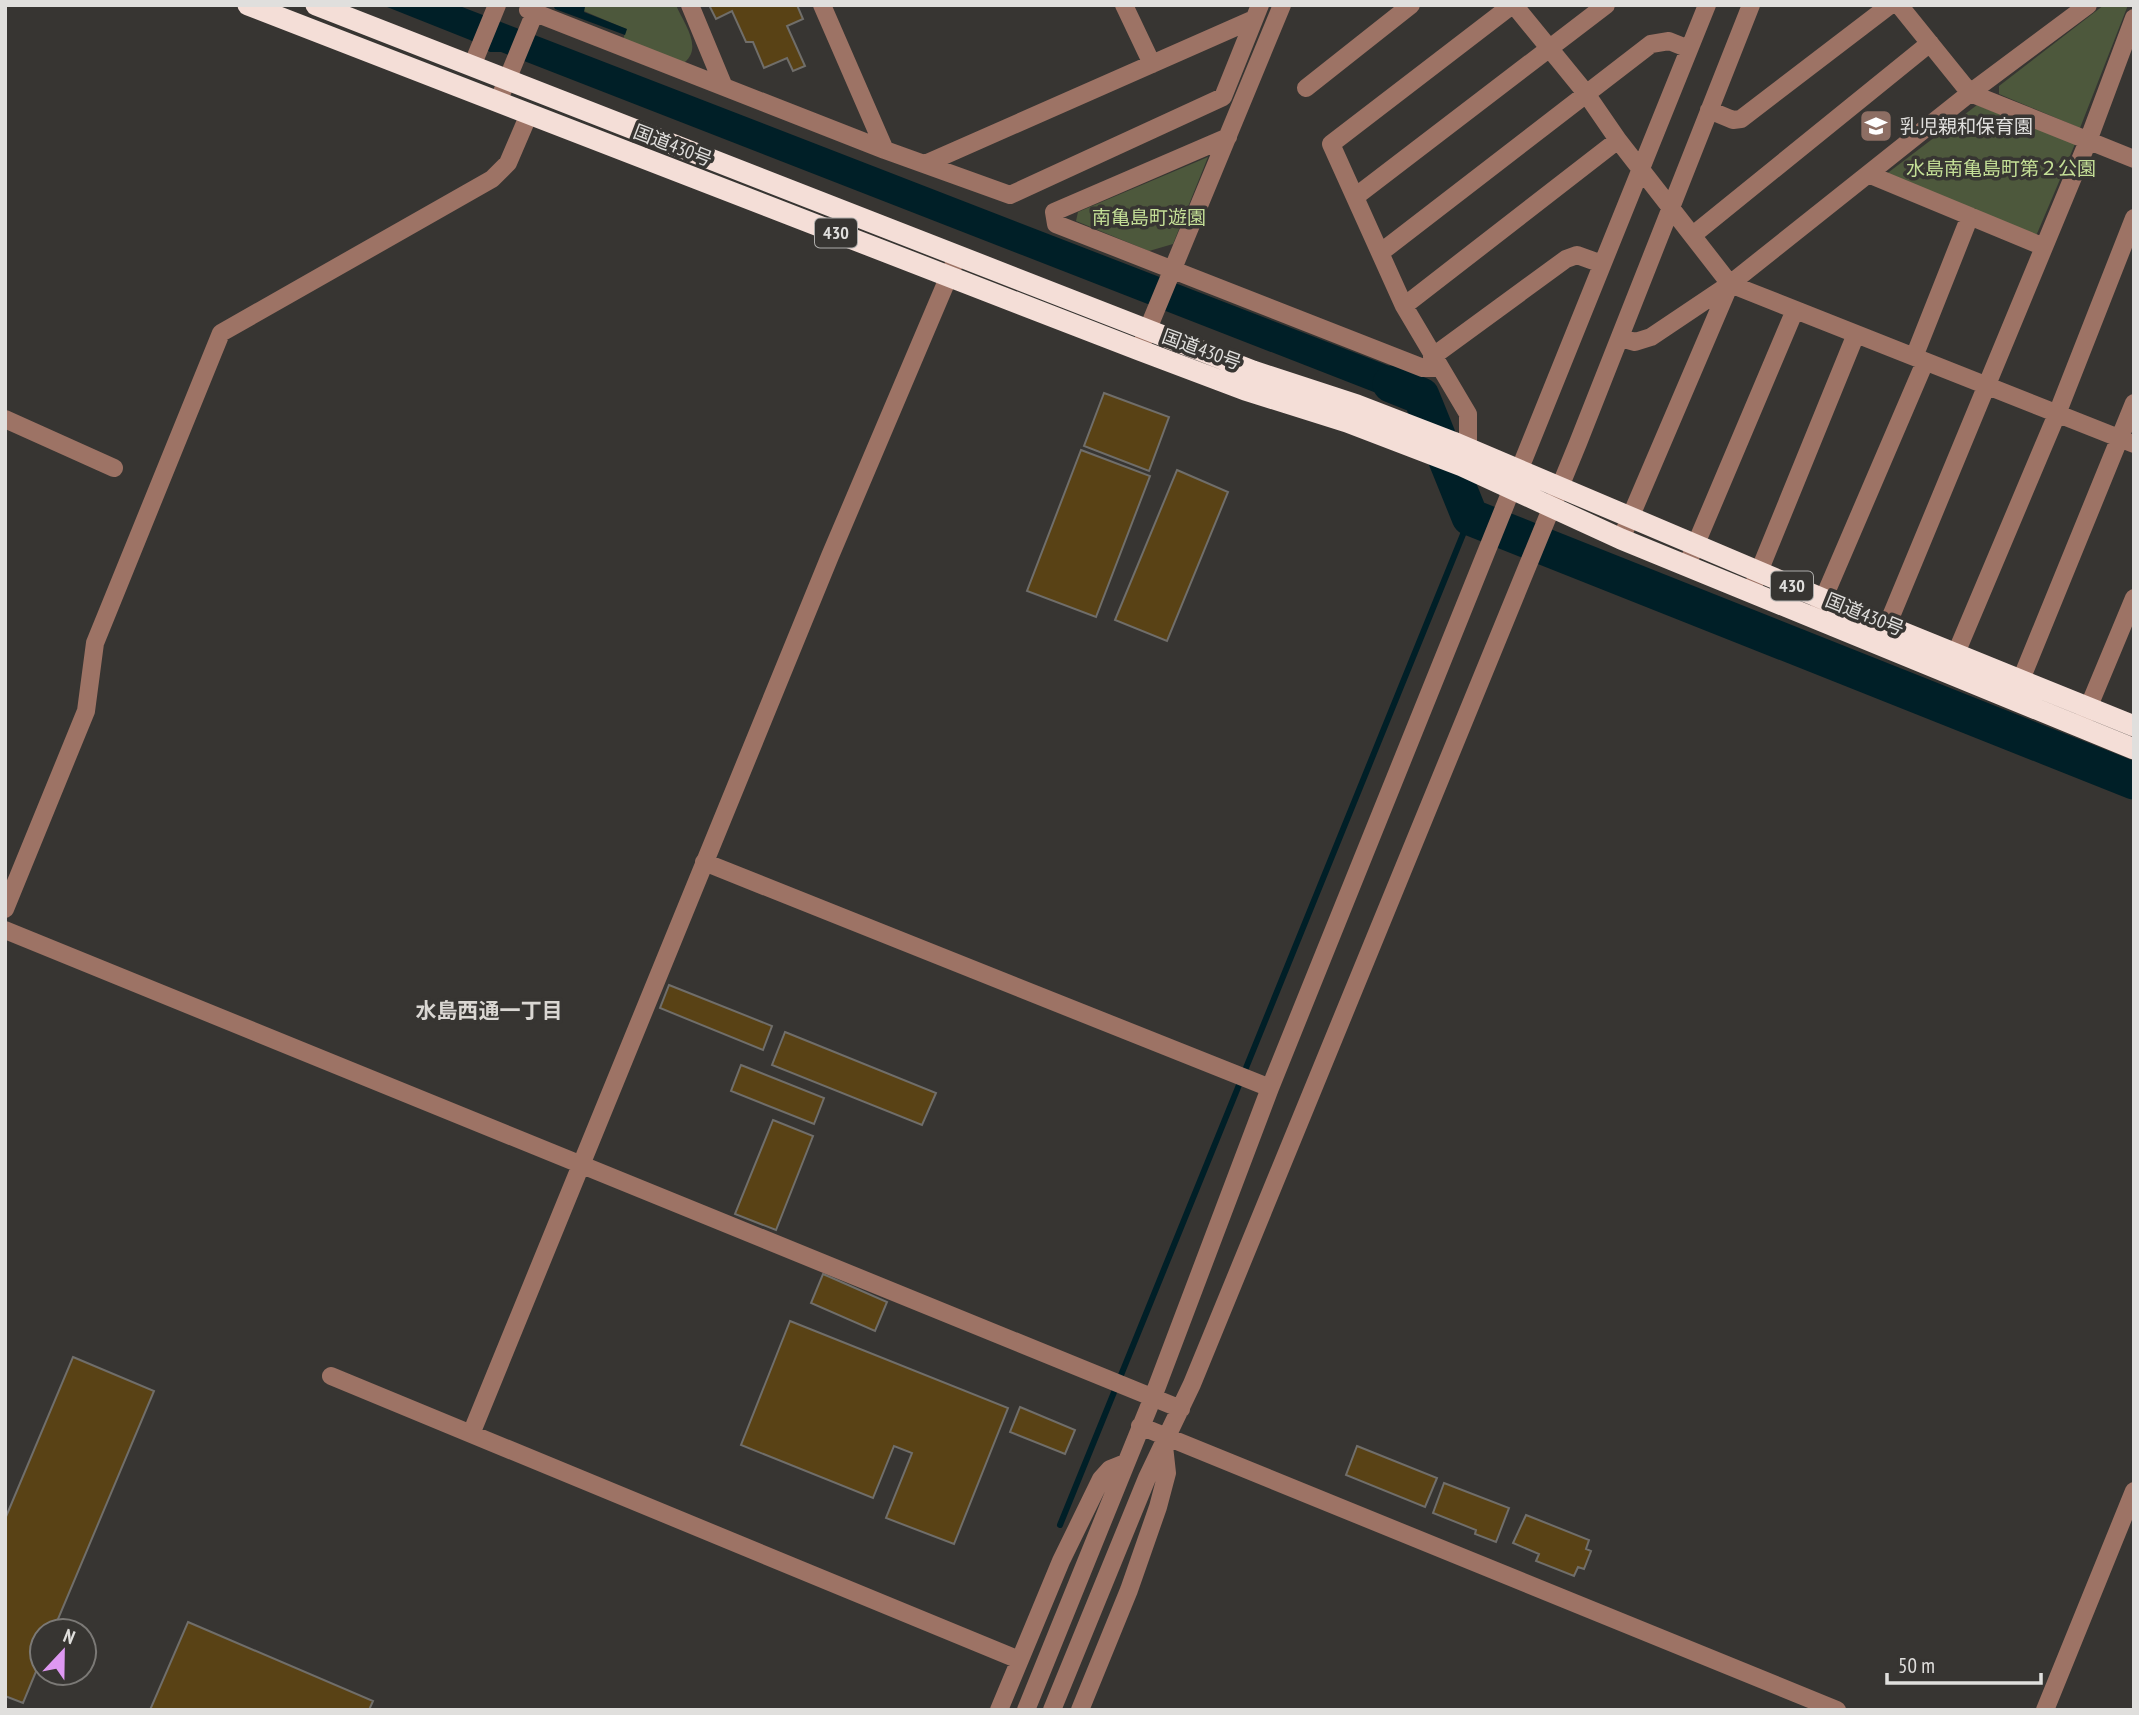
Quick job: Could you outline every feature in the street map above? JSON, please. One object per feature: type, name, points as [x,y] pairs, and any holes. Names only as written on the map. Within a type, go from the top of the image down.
[{"type":"highway","name":"国道430号","points":[[248,5],[529,114],[953,267],[1427,453],[1461,452]]},
{"type":"highway","name":"国道430号","points":[[316,5],[511,70],[953,267]]},
{"type":"highway","name":"国道430号","points":[[1143,340],[1417,428],[1555,498],[1621,539],[1750,593],[1819,609]]},
{"type":"highway","name":"国道430号","points":[[1555,498],[1630,518],[1759,572],[1819,609],[2085,717],[2134,748]]},
{"type":"highway","name":"国道430号","points":[[2085,717],[2134,726]]},
{"type":"street","points":[[690,5],[724,87]]},
{"type":"street","points":[[822,5],[885,150]]},
{"type":"street","points":[[1124,5],[1152,64]]},
{"type":"street","points":[[1143,340],[1282,5]]},
{"type":"street","points":[[1306,88],[1411,5]]},
{"type":"street","points":[[1461,452],[1468,414],[1435,363],[1404,306],[1331,145],[1513,5],[1585,92],[1618,140],[1730,284],[2127,441]]},
{"type":"street","points":[[1354,197],[1606,5]]},
{"type":"street","points":[[1026,1710],[1153,1396],[1270,1088],[1707,5]]},
{"type":"street","points":[[1052,1710],[1147,1478],[1181,1409],[1621,338],[1673,209],[1687,163],[1751,5]]},
{"type":"street","points":[[1709,110],[1733,120],[1741,119],[1890,5]]},
{"type":"street","points":[[1899,5],[1970,93],[2134,159]]},
{"type":"street","points":[[1621,338],[1635,342],[1651,337],[1730,284],[2081,6]]},
{"type":"street","points":[[498,102],[527,31],[532,9],[885,150],[1010,195],[1223,97],[1257,12]]},
{"type":"street","points":[[476,57],[495,11]]},
{"type":"street","points":[[925,164],[1152,64],[1257,12]]},
{"type":"street","points":[[1883,636],[2088,141],[2134,18]]},
{"type":"street","points":[[1380,253],[1585,92],[1651,44],[1669,41],[1689,49]]},
{"type":"street","points":[[1693,235],[1930,43]]},
{"type":"street","points":[[5,909],[86,711],[95,643],[221,333],[492,179],[508,163],[529,114]]},
{"type":"street","points":[[1228,137],[1054,212],[1056,225],[1171,275],[1423,368],[1435,363],[1566,259],[1577,255],[1602,264]]},
{"type":"street","points":[[1404,306],[1618,140]]},
{"type":"street","points":[[1868,174],[2044,247]]},
{"type":"street","points":[[1819,609],[1919,359],[1970,216]]},
{"type":"street","points":[[1952,663],[2057,414],[2134,218]]},
{"type":"street","points":[[471,1434],[704,862],[953,267]]},
{"type":"street","points":[[1621,539],[1730,284]]},
{"type":"street","points":[[1687,565],[1795,310]]},
{"type":"street","points":[[1750,593],[1856,334]]},
{"type":"street","points":[[2017,690],[2127,441],[2134,403]]},
{"type":"street","points":[[5,419],[114,468]]},
{"type":"street","points":[[2085,717],[2134,598]]},
{"type":"street","points":[[704,862],[1270,1088]]},
{"type":"street","points":[[5,929],[1181,1409]]},
{"type":"street","points":[[331,1376],[1019,1660]]},
{"type":"street","points":[[1140,1426],[1166,1442],[1837,1710]]},
{"type":"street","points":[[1080,1710],[1129,1590],[1165,1484],[1166,1442]]},
{"type":"street","points":[[999,1710],[1101,1479],[1110,1469],[1125,1463]]},
{"type":"street","points":[[2045,1710],[2134,1491]]},
{"type":"green space","points":[[580,5],[676,5],[690,34],[690,56],[685,62],[678,62],[623,40],[626,29],[584,11]]},
{"type":"green space","points":[[2104,5],[2128,5],[2080,128],[1999,94],[1999,86]]},
{"type":"green space","name":"水島南亀島町第２公園","points":[[1977,105],[2075,144],[2036,236],[1885,175]]},
{"type":"green space","name":"南亀島町遊園","points":[[1208,157],[1173,244],[1149,251],[1076,221],[1078,212]]},
{"type":"water","points":[[382,5],[457,5],[1423,379],[1433,389],[1443,419],[501,52],[490,52],[470,40]]},
{"type":"water","points":[[553,5],[585,7],[584,12],[627,29],[625,35],[555,9]]},
{"type":"water","points":[[1447,499],[1477,513],[1468,535],[1458,531],[1460,526]]},
{"type":"building","points":[[709,5],[797,5],[803,19],[787,26],[805,66],[793,71],[787,58],[764,68],[753,42],[746,42],[732,11],[716,19]]},
{"type":"building","points":[[1104,393],[1169,417],[1149,471],[1084,446]]},
{"type":"building","points":[[1081,450],[1150,476],[1096,617],[1027,591]]},
{"type":"building","points":[[1177,470],[1228,492],[1167,641],[1115,620]]},
{"type":"building","points":[[669,985],[772,1026],[763,1050],[660,1008]]},
{"type":"building","points":[[785,1032],[936,1093],[922,1125],[772,1065]]},
{"type":"building","points":[[741,1065],[824,1098],[814,1124],[731,1091]]},
{"type":"building","points":[[773,1120],[813,1136],[776,1230],[735,1214]]},
{"type":"building","points":[[823,1274],[887,1302],[875,1331],[811,1303]]},
{"type":"building","points":[[790,1321],[1008,1408],[954,1544],[886,1518],[912,1453],[894,1446],[873,1498],[741,1445]]},
{"type":"building","points":[[73,1357],[154,1391],[59,1617],[28,1617],[30,1687],[23,1703],[5,1696],[5,1519]]},
{"type":"building","points":[[1020,1407],[1075,1430],[1065,1454],[1010,1432]]},
{"type":"building","points":[[1357,1446],[1437,1478],[1425,1507],[1346,1475]]},
{"type":"building","points":[[1444,1483],[1509,1508],[1496,1542],[1475,1534],[1476,1530],[1433,1513]]},
{"type":"building","points":[[1526,1515],[1589,1540],[1586,1549],[1591,1551],[1584,1569],[1578,1567],[1574,1576],[1536,1561],[1539,1554],[1513,1543]]},
{"type":"building","points":[[188,1622],[373,1701],[369,1710],[150,1710]]},
{"type":"waterway","points":[[1391,384],[1421,396],[1470,517],[2134,781]]},
{"type":"waterway","points":[[1467,524],[1466,527],[1557,565],[2134,794]]},
{"type":"waterway","points":[[1060,1525],[1466,527]]},
{"type":"place","name":"乳児親和保育園","points":[[1876,126]]},
{"type":"district","name":"水島西通一丁目","points":[[489,1011]]}]
